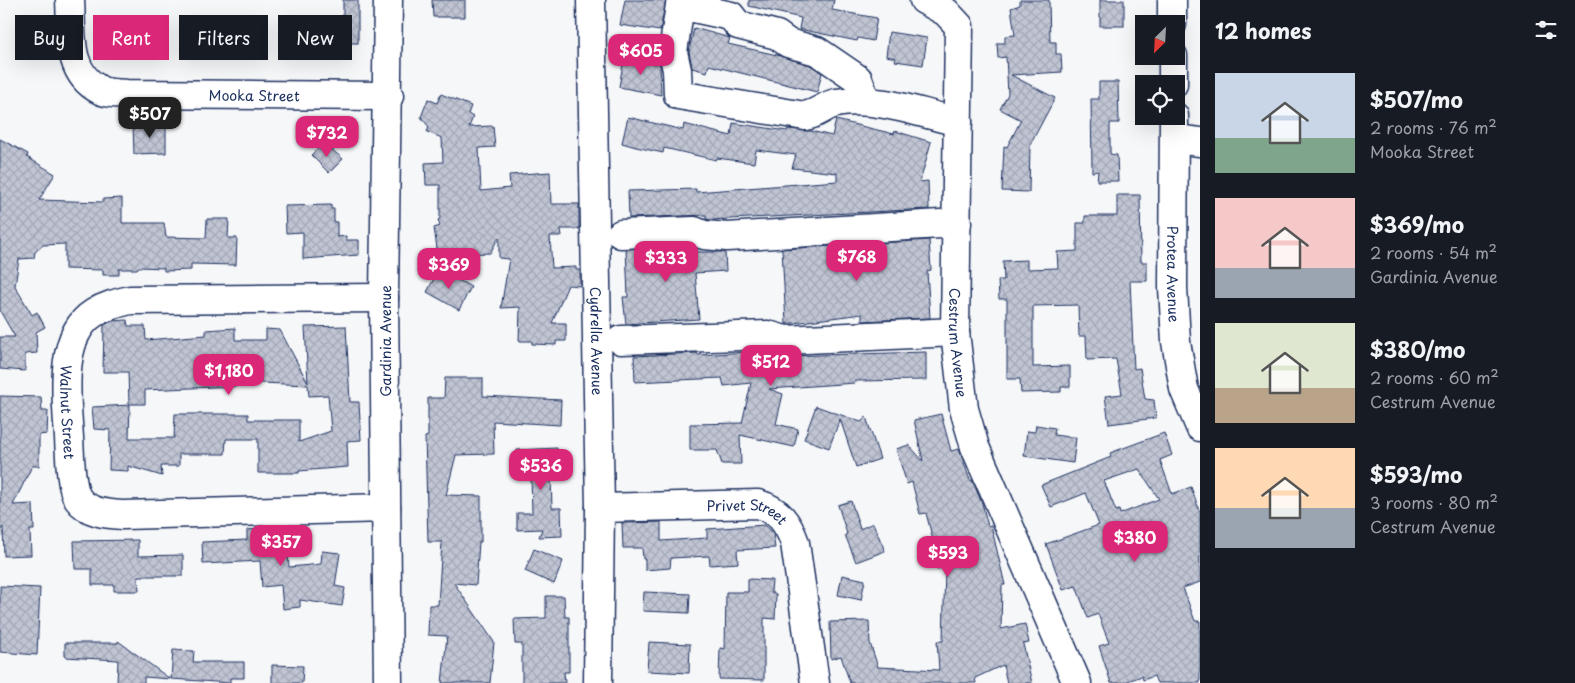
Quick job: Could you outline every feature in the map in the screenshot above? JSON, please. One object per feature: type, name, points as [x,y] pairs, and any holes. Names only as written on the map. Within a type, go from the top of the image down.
[{"type":"street","name":"Mooka Street","points":[[70,0],[73,53],[77,70],[87,81],[101,91],[126,94],[389,96]]},
{"type":"street","name":"Gardinia Avenue","points":[[388,0],[389,96],[384,298],[388,683]]},
{"type":"street","name":"Cydrella Avenue","points":[[591,0],[600,508],[598,683]]},
{"type":"street","name":"Cestrum Avenue","points":[[924,0],[946,12],[959,26],[955,332],[964,408],[976,447],[1077,683]]},
{"type":"street","points":[[1172,0],[1172,15]]},
{"type":"street","points":[[866,101],[858,79],[817,51],[788,43],[777,35],[738,25],[731,16],[680,5],[673,52],[677,70],[678,95],[804,116],[818,113],[827,106],[837,103],[866,101],[958,122]]},
{"type":"street","name":"Protea Avenue","points":[[1183,132],[1174,287],[1176,342],[1184,389],[1200,427]]},
{"type":"street","points":[[621,234],[694,231],[704,235],[727,237],[956,223]]},
{"type":"street","name":"Walnut Street","points":[[384,298],[130,300],[110,305],[92,314],[83,324],[72,344],[66,380],[70,459],[74,484],[78,498],[89,508],[105,514],[123,515],[386,508]]},
{"type":"street","points":[[621,340],[768,335],[785,340],[955,332]]},
{"type":"street","name":"Privet Street","points":[[600,508],[758,504],[770,508],[780,515],[790,527],[795,543],[815,683]]},
{"type":"building","points":[[343,0],[358,0],[358,43],[352,43],[352,15],[343,15]]},
{"type":"building","points":[[432,0],[465,0],[465,17],[433,17]]},
{"type":"building","points":[[625,0],[666,0],[660,31],[620,25]]},
{"type":"building","points":[[749,0],[834,0],[832,10],[877,18],[873,41],[858,38],[857,41],[799,29],[801,18],[749,6]]},
{"type":"building","points":[[1020,0],[1049,0],[1050,42],[1056,42],[1056,54],[1061,54],[1062,72],[1011,75],[1055,98],[1030,145],[1029,192],[1002,191],[1004,146],[1007,147],[1021,120],[1000,109],[1008,94],[1006,57],[998,58],[997,43],[1005,43],[1005,36],[1015,35],[1011,8],[1020,5]]},
{"type":"building","points":[[1100,0],[1124,0],[1124,26],[1100,26]]},
{"type":"building","points":[[694,28],[730,38],[728,44],[777,55],[810,65],[822,73],[817,92],[709,65],[707,72],[692,68],[689,51]]},
{"type":"building","points":[[889,32],[927,38],[923,65],[895,61],[896,58],[886,56]]},
{"type":"building","points":[[624,58],[660,64],[661,95],[619,87]]},
{"type":"building","points":[[1099,82],[1118,82],[1119,123],[1110,123],[1110,154],[1117,155],[1118,181],[1097,181],[1098,171],[1092,172],[1091,99],[1099,99]]},
{"type":"building","points":[[441,94],[471,106],[468,114],[473,117],[469,127],[493,126],[495,147],[479,148],[481,191],[510,188],[509,175],[550,172],[551,204],[579,204],[579,229],[561,229],[562,236],[550,236],[552,268],[576,267],[576,270],[580,270],[580,286],[568,285],[552,323],[566,323],[566,341],[556,341],[556,345],[532,344],[532,341],[519,341],[520,307],[501,308],[509,259],[499,258],[499,237],[490,253],[438,255],[434,228],[440,226],[438,220],[440,218],[440,185],[426,185],[425,163],[443,162],[442,138],[427,132],[429,127],[421,117],[428,99],[437,103]]},
{"type":"building","points":[[628,117],[683,130],[684,124],[731,136],[733,123],[787,131],[788,129],[811,131],[832,136],[836,120],[894,134],[895,131],[931,142],[920,182],[928,181],[929,209],[710,220],[706,219],[706,215],[629,218],[628,191],[696,189],[696,192],[837,181],[837,173],[792,168],[796,155],[756,150],[754,163],[717,158],[716,160],[664,148],[663,153],[636,147],[622,143]]},
{"type":"building","points":[[133,125],[166,125],[166,153],[134,154]]},
{"type":"building","points":[[0,139],[28,154],[27,157],[55,174],[39,200],[103,202],[103,199],[122,198],[122,223],[164,223],[166,237],[206,238],[207,219],[229,219],[228,238],[237,238],[236,265],[191,264],[191,270],[164,271],[164,268],[139,267],[137,269],[119,269],[119,275],[103,275],[103,270],[65,269],[65,244],[43,245],[35,252],[34,258],[19,259],[15,286],[32,315],[37,312],[45,327],[36,332],[37,353],[25,354],[25,371],[0,369],[0,337],[15,337],[0,311]]},
{"type":"building","points":[[324,143],[343,159],[329,173],[311,155]]},
{"type":"building","points":[[1117,195],[1140,195],[1141,262],[1147,262],[1147,281],[1130,281],[1134,369],[1140,368],[1145,399],[1154,400],[1156,418],[1109,424],[1105,396],[1122,394],[1116,359],[1087,360],[1086,336],[1079,336],[1078,305],[1033,306],[1033,367],[1070,366],[1070,387],[1061,387],[1061,392],[1021,393],[1020,379],[1007,379],[1007,299],[999,299],[998,280],[1004,280],[1003,261],[1027,260],[1027,269],[1058,268],[1057,252],[1077,251],[1077,223],[1085,223],[1085,216],[1117,216]]},
{"type":"building","points":[[331,205],[331,209],[334,209],[334,222],[337,222],[337,237],[346,236],[346,240],[359,240],[359,255],[303,259],[303,232],[286,233],[285,206]]},
{"type":"building","points":[[929,240],[931,270],[927,271],[930,318],[862,321],[862,314],[786,324],[782,249]]},
{"type":"building","points":[[691,247],[699,252],[725,252],[726,271],[695,273],[699,319],[626,324],[623,297],[628,297],[626,249]]},
{"type":"building","points":[[439,269],[471,287],[459,310],[427,292]]},
{"type":"building","points":[[127,320],[128,326],[145,326],[146,340],[206,335],[206,330],[235,328],[235,340],[266,340],[266,329],[280,330],[308,383],[305,327],[346,326],[350,402],[359,402],[361,440],[347,441],[348,467],[299,471],[299,473],[258,473],[258,439],[226,439],[225,454],[179,454],[179,466],[161,466],[162,476],[128,466],[128,471],[109,470],[110,430],[94,429],[92,407],[130,405],[129,438],[174,438],[175,414],[248,414],[248,420],[299,420],[299,442],[331,431],[328,395],[309,396],[308,385],[237,382],[237,386],[145,390],[145,404],[129,404],[128,372],[103,372],[104,325],[112,321]]},
{"type":"building","points":[[766,351],[786,356],[926,352],[926,380],[854,381],[855,383],[769,389],[783,394],[776,424],[798,429],[794,447],[740,435],[741,464],[722,464],[717,450],[690,450],[690,424],[742,423],[751,383],[724,386],[722,378],[635,382],[634,356]]},
{"type":"building","points":[[445,378],[483,378],[483,396],[561,400],[560,425],[493,421],[494,454],[456,455],[446,495],[481,496],[481,542],[479,542],[476,585],[454,583],[494,642],[490,683],[442,683],[447,636],[428,635],[429,605],[438,605],[442,542],[428,542],[425,437],[428,436],[428,398],[444,398]]},
{"type":"building","points":[[0,396],[41,397],[42,411],[48,411],[47,434],[39,435],[39,466],[32,466],[13,505],[33,504],[34,530],[30,530],[31,555],[4,556],[3,527],[0,531]]},
{"type":"building","points":[[816,406],[861,422],[866,417],[880,459],[856,467],[840,419],[829,448],[804,439]]},
{"type":"building","points":[[941,414],[951,451],[959,449],[970,480],[972,480],[982,503],[988,526],[991,525],[1005,585],[1002,585],[1001,629],[1025,624],[1029,643],[1023,644],[1032,683],[1007,683],[1003,665],[975,678],[976,683],[850,683],[841,656],[831,659],[830,622],[869,621],[870,643],[878,667],[939,670],[937,641],[943,641],[945,567],[937,569],[930,541],[933,540],[926,513],[920,514],[912,482],[907,484],[896,449],[909,445],[923,461],[914,420]]},
{"type":"building","points":[[1036,425],[1055,428],[1054,435],[1076,438],[1073,463],[1024,456],[1027,431],[1035,432]]},
{"type":"building","points":[[1164,433],[1172,455],[1160,460],[1172,494],[1191,487],[1200,512],[1200,582],[1183,588],[1195,621],[1200,621],[1200,683],[1157,683],[1154,676],[1143,680],[1142,676],[1122,683],[1111,683],[1099,646],[1109,643],[1098,614],[1088,618],[1076,586],[1063,590],[1046,544],[1099,525],[1086,493],[1051,507],[1041,485],[1111,457],[1110,453]],"holes":[[[1139,469],[1159,499],[1120,514],[1119,510],[1116,511],[1104,481]]]},
{"type":"building","points":[[557,448],[558,460],[563,460],[564,476],[551,476],[552,508],[561,508],[562,536],[539,537],[542,529],[517,530],[517,513],[532,513],[531,477],[518,478],[517,450]]},
{"type":"building","points":[[851,501],[860,529],[873,523],[885,551],[856,562],[845,535],[847,534],[838,505]]},
{"type":"building","points":[[661,522],[661,541],[707,538],[707,529],[765,525],[773,533],[775,548],[737,550],[738,563],[710,565],[709,556],[671,558],[670,568],[645,570],[642,548],[623,548],[622,523]]},
{"type":"building","points":[[286,527],[289,567],[321,564],[322,551],[340,553],[335,586],[345,588],[342,606],[300,600],[300,607],[283,609],[281,585],[262,587],[260,561],[203,564],[202,542],[247,540],[247,530]]},
{"type":"building","points":[[138,540],[138,556],[183,555],[183,576],[138,576],[139,591],[114,591],[114,585],[92,585],[92,569],[75,569],[74,541]]},
{"type":"building","points":[[534,549],[563,561],[554,584],[525,571]]},
{"type":"building","points":[[842,575],[865,580],[861,600],[838,595]]},
{"type":"building","points":[[748,579],[772,580],[771,592],[776,595],[775,619],[764,618],[764,680],[719,679],[720,648],[725,649],[726,592],[748,592]]},
{"type":"building","points":[[0,586],[40,588],[37,655],[0,652]]},
{"type":"building","points":[[644,592],[690,594],[689,613],[643,611]]},
{"type":"building","points":[[546,596],[564,596],[565,617],[569,617],[569,672],[564,672],[565,683],[522,683],[522,644],[515,644],[514,619],[546,618]]},
{"type":"building","points":[[118,641],[170,679],[144,677],[144,683],[117,683],[118,660],[65,657],[65,643],[118,643]]},
{"type":"building","points":[[649,642],[690,644],[689,673],[647,671]]},
{"type":"building","points":[[173,650],[194,651],[193,662],[244,662],[244,678],[230,678],[230,683],[171,679]]},
{"type":"building","points":[[272,665],[303,666],[302,683],[272,683]]}]
